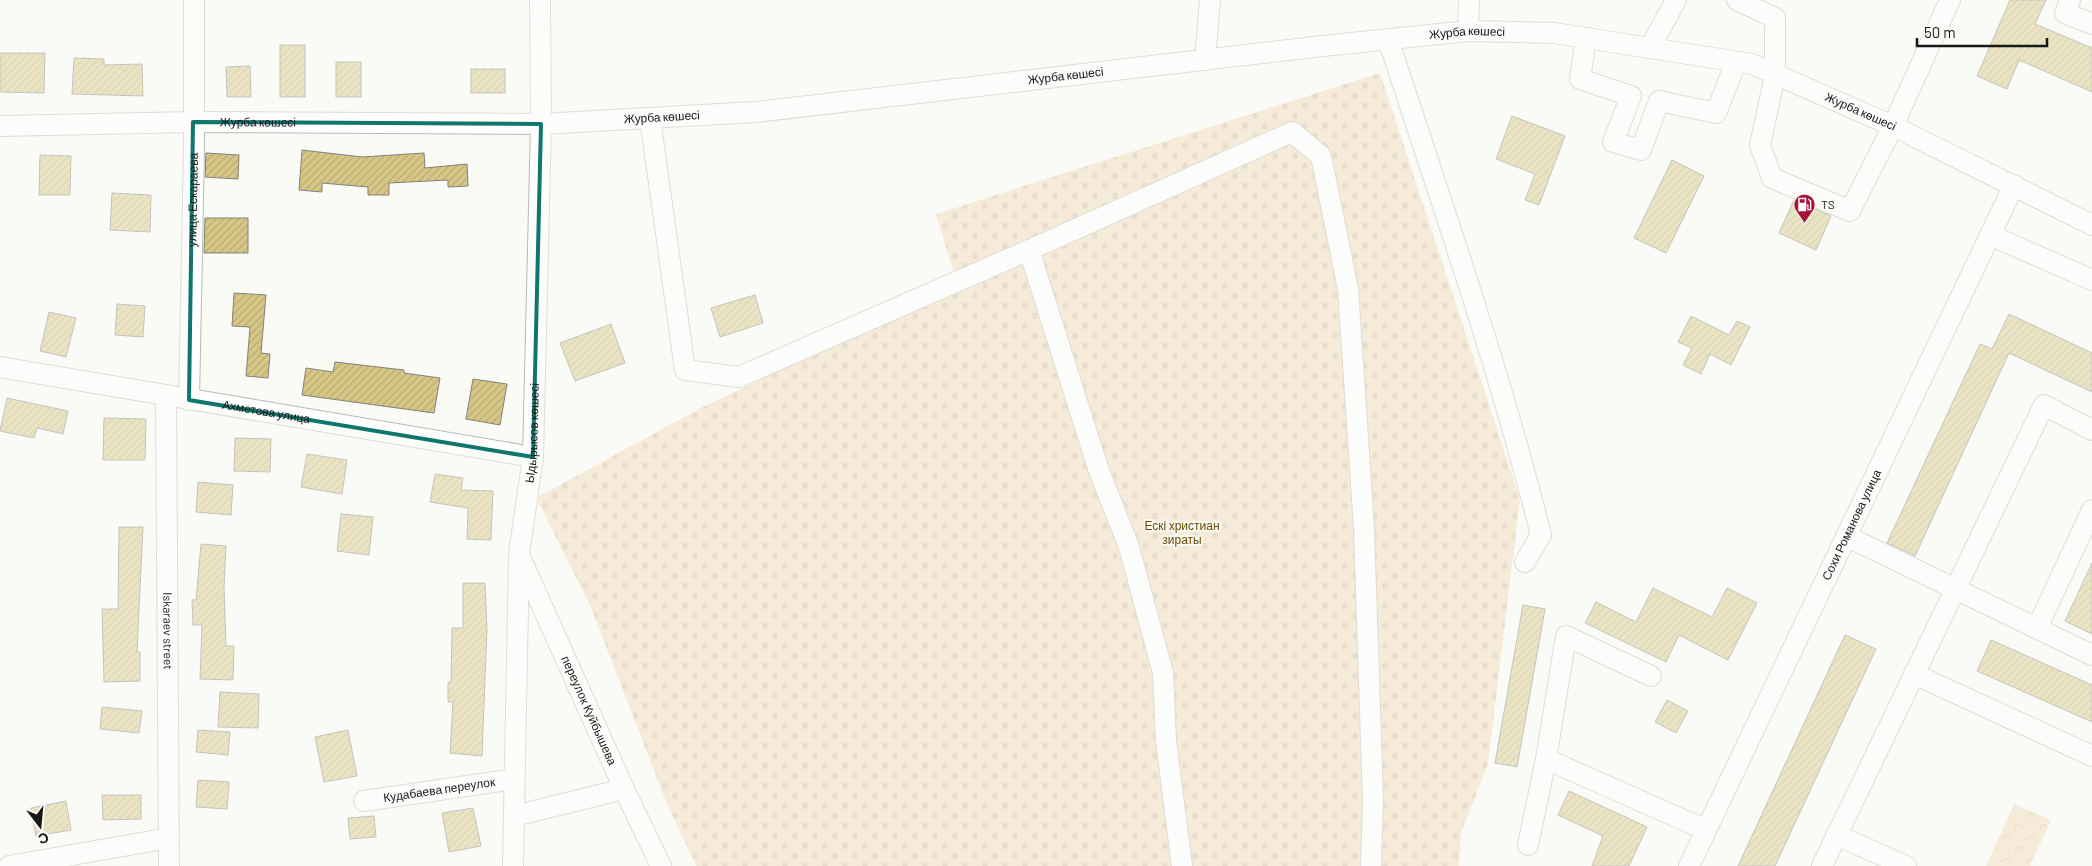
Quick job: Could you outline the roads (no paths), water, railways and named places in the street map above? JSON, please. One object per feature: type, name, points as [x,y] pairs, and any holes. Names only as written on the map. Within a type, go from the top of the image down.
[{"type":"street","name":"улица Ескараева","points":[[189,400],[194,150],[194,0]]},
{"type":"street","name":"Ыдырысов көшесі","points":[[513,866],[519,554],[533,457],[542,124],[540,0]]},
{"type":"street","points":[[1205,60],[1210,7],[1224,0]]},
{"type":"street","points":[[1468,31],[1469,0]]},
{"type":"street","points":[[1650,48],[1676,0]]},
{"type":"street","points":[[1737,0],[1775,18],[1775,75],[1760,145],[1772,178],[1850,211],[1894,126],[1950,0]]},
{"type":"street","points":[[2070,0],[2065,13],[2092,24]]},
{"type":"street","name":"Журба көшесі","points":[[0,126],[193,122],[542,124],[756,112],[1468,31],[1554,33],[1752,64],[1894,126],[2092,225]]},
{"type":"street","points":[[1586,38],[1580,79],[1631,96],[1716,113],[1736,62]]},
{"type":"street","points":[[1388,39],[1497,371],[1526,472],[1541,535],[1525,562]]},
{"type":"street","points":[[1631,96],[1613,142],[1641,150],[1659,101]]},
{"type":"street","points":[[650,118],[685,370],[739,377],[1292,132],[1321,156],[1348,299],[1364,528],[1373,801],[1372,866]]},
{"type":"street","name":"Сохи Романова улица","points":[[1689,866],[2014,185]]},
{"type":"street","points":[[1990,235],[2092,280]]},
{"type":"street","points":[[1029,250],[1098,468],[1129,547],[1163,673],[1166,741],[1182,866]]},
{"type":"street","name":"Ахметова улица","points":[[0,367],[533,457]]},
{"type":"street","name":"Iskaraev street","points":[[166,396],[169,866]]},
{"type":"street","points":[[1822,866],[2044,405],[2092,430]]},
{"type":"street","points":[[2037,628],[2092,510]]},
{"type":"street","points":[[1846,536],[2092,655]]},
{"type":"street","name":"переулок Куйбышева","points":[[519,554],[624,789],[662,866]]},
{"type":"street","points":[[1528,845],[1546,759],[1566,636],[1651,676]]},
{"type":"street","points":[[1914,674],[2092,756]]},
{"type":"street","points":[[1546,759],[1706,830]]},
{"type":"street","name":"Кудабаева переулок","points":[[364,801],[514,779]]},
{"type":"street","points":[[514,816],[624,789]]},
{"type":"street","points":[[1836,835],[1906,866]]},
{"type":"street","points":[[8,866],[169,838]]},
{"type":"place","name":"TS","points":[[1805,224]]},
{"type":"park label","name":"Ескі христиан зираты","points":[[1182,533]]}]
